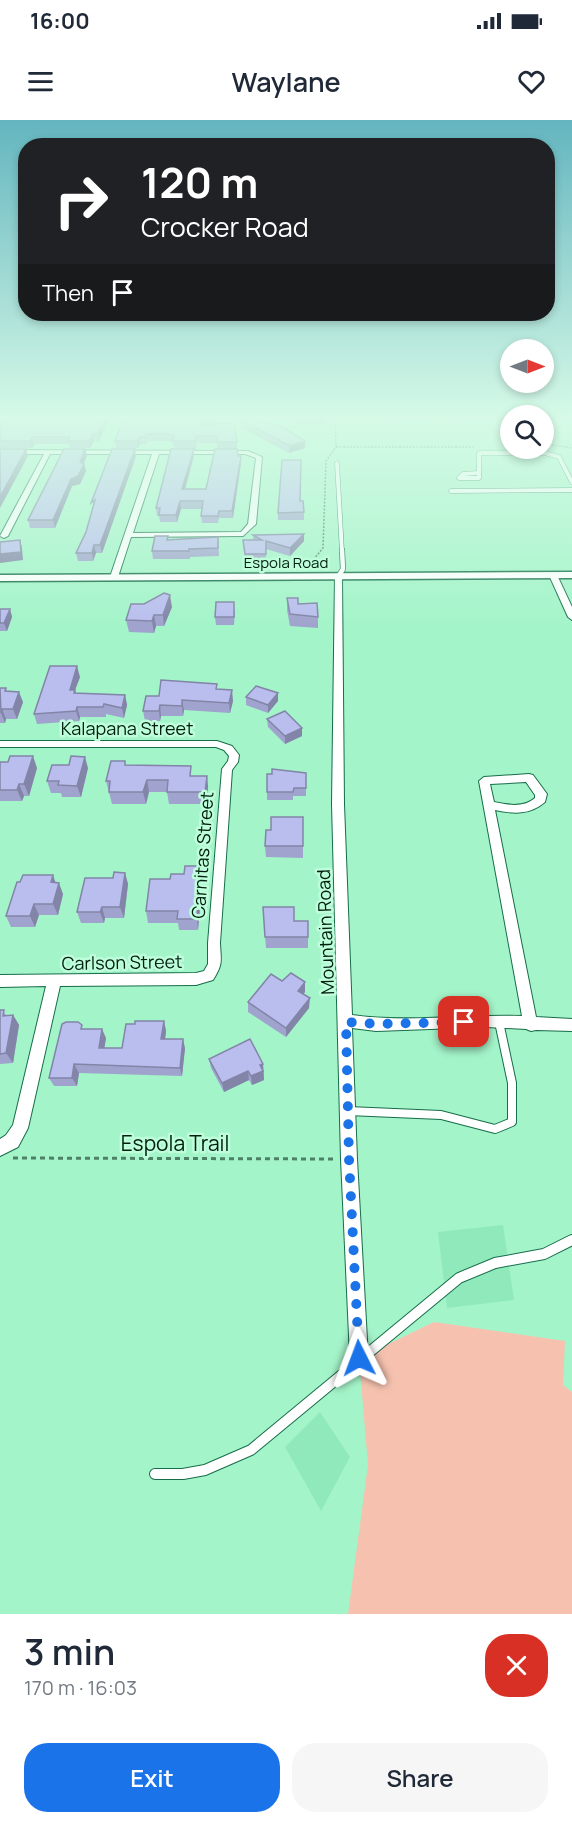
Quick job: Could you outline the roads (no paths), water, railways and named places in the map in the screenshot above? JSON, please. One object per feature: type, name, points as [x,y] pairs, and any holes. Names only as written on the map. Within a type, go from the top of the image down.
[{"type":"main road","name":"Espola Road","points":[[0,578],[572,575]]},
{"type":"street","points":[[4,536],[30,486]]},
{"type":"street","points":[[114,577],[145,486]]},
{"type":"street","points":[[128,535],[243,534],[252,525],[257,486]]},
{"type":"street","points":[[553,575],[572,617]]},
{"type":"street","name":"Mountain Road","points":[[338,577],[338,804],[349,1159],[359,1358]]},
{"type":"street","name":"Kalapana Street","points":[[0,744],[217,744],[228,748],[234,755],[233,762],[227,769]]},
{"type":"street","name":"Carnitas Street","points":[[214,942],[227,769]]},
{"type":"street","points":[[489,805],[515,810],[530,808],[541,799],[541,794],[529,778],[484,781],[531,1024]]},
{"type":"street","name":"Carlson Street","points":[[0,981],[196,979],[208,976],[215,965],[214,942]]},
{"type":"street","points":[[6,1153],[20,1128],[54,981]]},
{"type":"street","points":[[346,1022],[572,1024]]},
{"type":"lane","points":[[338,577],[343,569],[339,486]]},
{"type":"lane","points":[[451,491],[572,490]]},
{"type":"lane","points":[[348,1111],[436,1114],[466,1118],[495,1129],[512,1122],[512,1083],[499,1022]]},
{"type":"lane","points":[[155,1474],[186,1476],[195,1474],[213,1469],[251,1450],[359,1358],[459,1278],[495,1263],[544,1254],[572,1240]]}]
